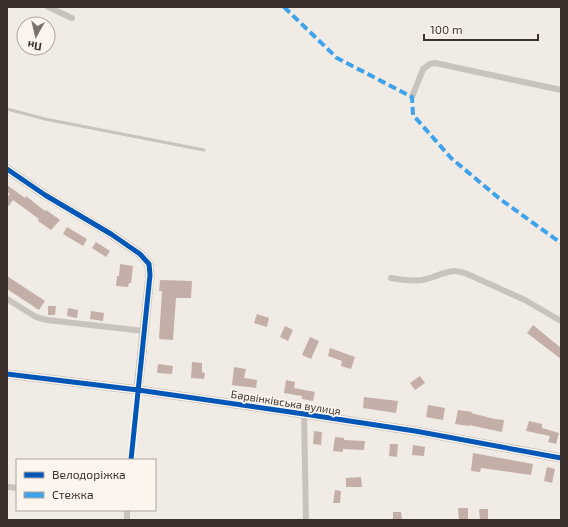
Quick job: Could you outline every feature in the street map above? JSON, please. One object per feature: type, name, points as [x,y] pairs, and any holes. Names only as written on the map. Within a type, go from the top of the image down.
[{"type":"street","points":[[48,7],[72,18]]},
{"type":"street","points":[[412,97],[423,69],[430,64],[435,63],[561,90]]},
{"type":"street","points":[[7,169],[45,195],[111,234],[140,254],[149,264],[150,275],[131,459]]},
{"type":"street","points":[[390,278],[413,281],[455,271],[466,273],[525,300],[561,321]]},
{"type":"street","points":[[7,299],[36,317],[47,320],[144,331]]},
{"type":"street","name":"Барвінківська вулиця","points":[[7,374],[138,390],[304,414],[415,431],[561,458]]},
{"type":"street","points":[[304,414],[306,520]]},
{"type":"lane","points":[[7,109],[45,119],[204,150]]},
{"type":"building","points":[[7,185],[25,198],[26,196],[45,211],[46,210],[60,220],[51,230],[13,200],[7,208],[7,197],[10,194],[7,192]]},
{"type":"building","points":[[67,227],[87,239],[83,246],[63,234]]},
{"type":"building","points":[[96,242],[110,251],[106,257],[92,248]]},
{"type":"building","points":[[120,264],[133,266],[131,283],[129,283],[128,287],[116,286]]},
{"type":"building","points":[[7,276],[45,301],[39,310],[7,289]]},
{"type":"building","points":[[160,280],[192,281],[191,298],[176,298],[173,340],[159,339],[162,291],[159,291]]},
{"type":"building","points":[[48,306],[56,306],[55,315],[48,315]]},
{"type":"building","points":[[68,308],[78,310],[77,318],[67,316]]},
{"type":"building","points":[[91,311],[104,313],[103,321],[90,319]]},
{"type":"building","points":[[257,314],[269,318],[267,327],[254,323]]},
{"type":"building","points":[[533,325],[561,348],[561,359],[527,333]]},
{"type":"building","points":[[285,326],[293,330],[288,341],[280,337]]},
{"type":"building","points":[[310,337],[319,341],[311,359],[302,355]]},
{"type":"building","points":[[330,348],[355,357],[351,369],[341,366],[342,361],[328,356]]},
{"type":"building","points":[[192,362],[202,363],[202,372],[205,373],[204,379],[191,378]]},
{"type":"building","points":[[158,364],[173,366],[172,374],[157,373]]},
{"type":"building","points":[[234,367],[246,369],[244,378],[257,380],[256,388],[232,385]]},
{"type":"building","points":[[420,376],[425,383],[415,390],[410,383]]},
{"type":"building","points":[[286,380],[295,382],[294,388],[315,392],[313,401],[302,399],[302,396],[284,393]]},
{"type":"building","points":[[364,397],[398,401],[396,413],[363,408]]},
{"type":"building","points":[[428,405],[445,408],[443,420],[426,417]]},
{"type":"building","points":[[458,410],[504,420],[502,432],[469,425],[455,424]]},
{"type":"building","points":[[529,421],[542,424],[542,428],[559,433],[556,444],[548,442],[550,436],[526,431]]},
{"type":"building","points":[[314,431],[322,432],[321,445],[313,444]]},
{"type":"building","points":[[335,437],[344,438],[344,440],[365,441],[364,450],[343,449],[343,452],[333,451]]},
{"type":"building","points":[[390,444],[398,444],[397,457],[389,456]]},
{"type":"building","points":[[413,445],[425,447],[424,456],[412,455]]},
{"type":"building","points":[[473,453],[533,464],[531,475],[481,468],[480,472],[471,471]]},
{"type":"building","points":[[547,467],[555,469],[552,483],[544,481]]},
{"type":"building","points":[[361,477],[362,487],[346,487],[346,478]]},
{"type":"building","points":[[335,490],[341,491],[340,503],[333,503]]},
{"type":"building","points":[[458,508],[468,508],[468,520],[459,520]]},
{"type":"building","points":[[479,509],[488,509],[488,520],[480,520]]},
{"type":"building","points":[[393,512],[401,512],[402,520],[393,520]]},
{"type":"marked path","points":[[284,7],[337,58],[412,97],[413,115],[451,158],[500,199],[561,243]]},
{"type":"cycle path","points":[[7,169],[45,195],[111,234],[140,254],[149,264],[150,275],[131,459]]},
{"type":"cycle path","points":[[7,374],[138,390],[304,414],[415,431],[561,458]]}]
